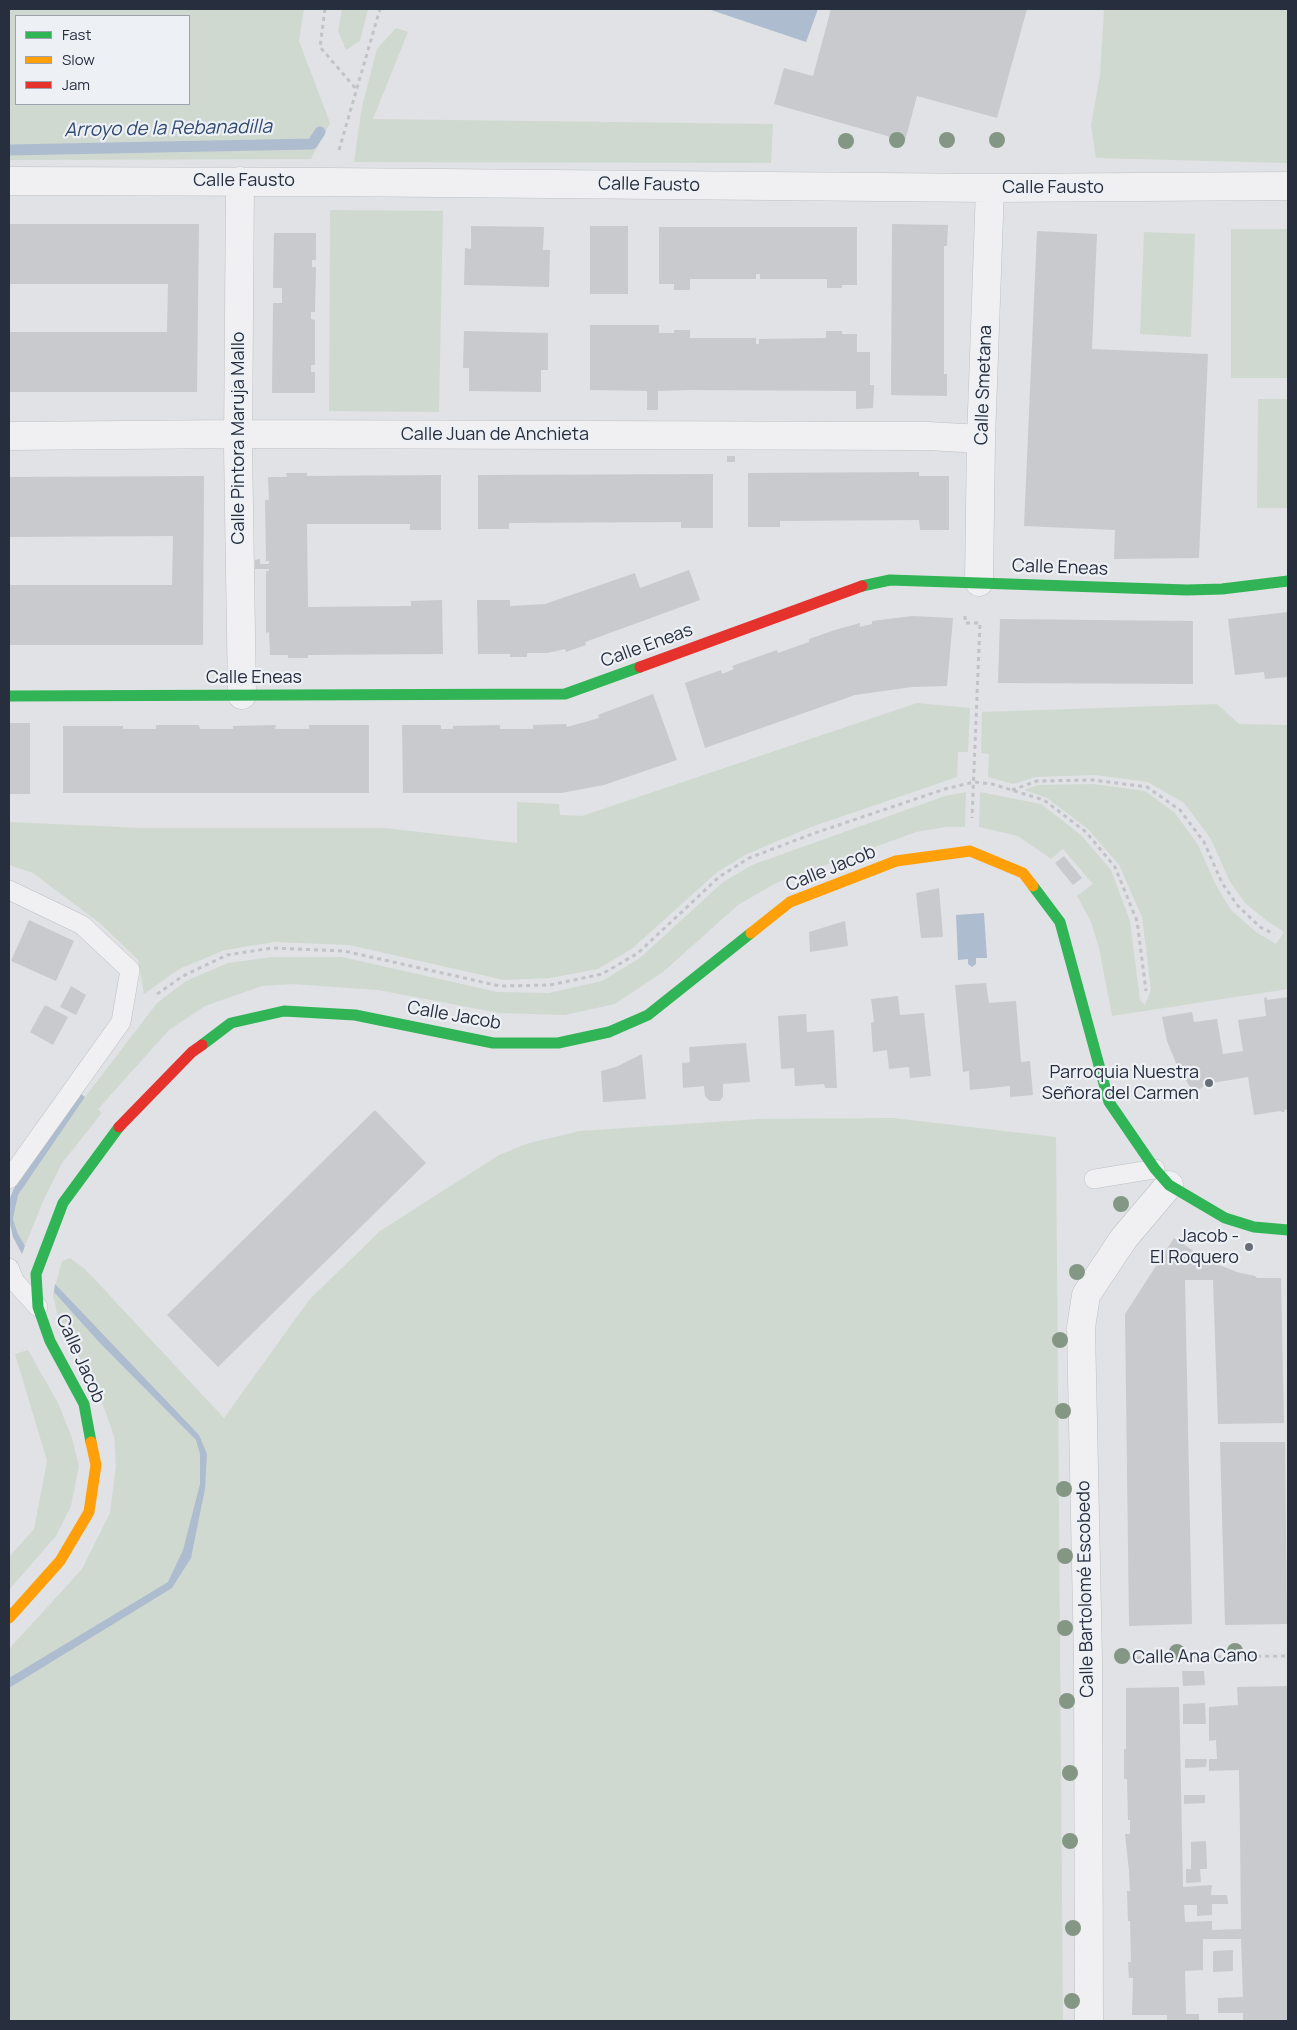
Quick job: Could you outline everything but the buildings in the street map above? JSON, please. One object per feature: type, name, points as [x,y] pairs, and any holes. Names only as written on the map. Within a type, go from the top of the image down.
[{"type":"street","name":"Calle Fausto","points":[[9,181],[240,181],[990,188],[1288,186]]},
{"type":"street","name":"Calle Pintora Maruja Mallo","points":[[240,181],[238,434],[242,695]]},
{"type":"street","name":"Calle Smetana","points":[[980,582],[982,439],[990,188]]},
{"type":"street","name":"Calle Juan de Anchieta","points":[[9,436],[238,434],[928,436],[982,439]]},
{"type":"street","name":"Calle Eneas","points":[[9,696],[565,694],[869,583],[890,580],[1187,590],[1222,589],[1288,581]]},
{"type":"street","name":"Calle Jacob","points":[[9,1618],[60,1562],[89,1512],[96,1465],[84,1404],[50,1341],[38,1307],[36,1274],[62,1203],[123,1121],[192,1052],[231,1023],[284,1011],[355,1015],[492,1043],[558,1043],[609,1032],[648,1015],[790,902],[896,862],[970,851],[1023,872],[1060,922],[1109,1102],[1162,1177],[1225,1218],[1254,1227],[1288,1230]]},
{"type":"street","name":"Calle Bartolomé Escobedo","points":[[1089,2021],[1088,1659],[1081,1328],[1086,1295],[1162,1177]]},
{"type":"lane","points":[[9,890],[82,925],[130,970],[121,1022],[9,1179]]},
{"type":"lane","points":[[1094,1179],[1162,1177]]},
{"type":"lane","points":[[9,1268],[15,1282],[38,1307]]},
{"type":"path","points":[[325,9],[320,47],[357,90]]},
{"type":"path","points":[[329,182],[380,9]]},
{"type":"path","points":[[968,614],[966,614],[965,623],[980,623],[972,826]]},
{"type":"path","points":[[1011,790],[1037,781],[1074,780],[1093,780],[1147,787],[1180,810],[1204,842],[1222,884],[1238,906],[1260,927],[1274,934]]},
{"type":"path","points":[[121,1022],[183,976],[227,955],[272,948],[344,951],[500,986],[550,985],[602,974],[638,954],[719,877],[749,858],[812,834],[945,789],[974,782],[992,784],[1044,800],[1086,832],[1115,867],[1138,921],[1146,991]]},
{"type":"path","name":"Calle Ana Cano","points":[[1112,1658],[1288,1656]]},
{"type":"shaded area","points":[[9,9],[304,9],[299,41],[330,123],[311,159],[9,160]]},
{"type":"shaded area","points":[[342,9],[368,9],[360,41],[346,50],[338,31]]},
{"type":"shaded area","points":[[1104,9],[1288,9],[1288,163],[1096,158],[1091,125],[1100,75]]},
{"type":"shaded area","points":[[396,28],[408,32],[373,119],[773,124],[771,163],[354,162],[362,106],[377,49]]},
{"type":"shaded area","points":[[330,210],[443,211],[439,412],[329,411]]},
{"type":"shaded area","points":[[1231,229],[1288,229],[1288,378],[1231,378]]},
{"type":"shaded area","points":[[1144,232],[1195,234],[1191,337],[1140,334]]},
{"type":"shaded area","points":[[1258,399],[1288,399],[1288,508],[1257,508]]},
{"type":"shaded area","points":[[917,703],[970,708],[968,752],[958,752],[957,777],[811,827],[747,854],[716,873],[633,948],[598,969],[550,978],[504,980],[349,945],[275,942],[225,950],[179,969],[144,994],[138,960],[101,924],[33,873],[9,865],[9,822],[142,828],[384,828],[517,843],[517,802],[559,804],[560,815],[582,816]]},
{"type":"shaded area","points":[[1217,704],[1239,724],[1288,725],[1288,989],[1112,1016],[1099,948],[1091,922],[1077,896],[1093,884],[1063,849],[1051,859],[1018,836],[979,827],[980,792],[1041,804],[1081,835],[1111,870],[1130,921],[1140,1000],[1145,1005],[1151,990],[1142,917],[1119,865],[1088,829],[1047,798],[1024,790],[1038,785],[1093,784],[1145,791],[1175,813],[1198,845],[1216,885],[1231,910],[1256,932],[1276,944],[1284,932],[1245,903],[1229,880],[1211,839],[1184,803],[1148,782],[1095,775],[1036,777],[1013,784],[988,777],[989,754],[981,753],[982,712]]},
{"type":"shaded area","points":[[966,792],[965,827],[945,827],[916,832],[776,883],[738,905],[663,972],[615,1004],[565,1015],[499,1013],[378,990],[292,984],[262,986],[205,1006],[169,1030],[98,1109],[102,1113],[62,1163],[44,1199],[25,1246],[18,1234],[13,1219],[18,1195],[85,1097],[157,1003],[186,981],[228,963],[272,957],[342,957],[497,992],[549,993],[602,981],[640,958],[723,882],[752,865],[945,796]]},
{"type":"shaded area","points":[[893,1118],[1056,1137],[1063,2021],[9,2021],[9,1649],[82,1569],[110,1513],[116,1466],[114,1436],[99,1394],[58,1318],[53,1294],[62,1261],[70,1258],[85,1269],[224,1418],[309,1300],[380,1231],[499,1155],[529,1143],[580,1131],[759,1119]]},
{"type":"shaded area","points":[[28,1350],[58,1403],[72,1438],[79,1466],[71,1506],[56,1536],[9,1590],[9,1557],[34,1529],[47,1461],[15,1354]]},
{"type":"water","points":[[708,9],[818,9],[806,42]]},
{"type":"water","points":[[984,913],[987,958],[976,958],[976,964],[972,967],[968,964],[968,959],[958,960],[956,915]]},
{"type":"water","points":[[79,1092],[85,1097],[18,1195],[13,1219],[18,1234],[25,1246],[22,1254],[13,1237],[9,1219],[9,1200],[15,1186]]},
{"type":"water","points":[[55,1284],[199,1435],[207,1454],[205,1489],[191,1558],[172,1588],[9,1688],[9,1678],[168,1582],[183,1550],[200,1484],[200,1454],[196,1440],[99,1342],[54,1292]]},
{"type":"waterway","name":"Arroyo de la Rebanadilla","points":[[9,150],[312,144],[320,132]]},
{"type":"traffic: fast","points":[[862,586],[890,580],[1187,590],[1222,589],[1288,581]]},
{"type":"traffic: fast","points":[[9,696],[565,694],[640,667]]},
{"type":"traffic: fast","points":[[1033,886],[1060,922],[1109,1102],[1155,1169],[1169,1185],[1225,1218],[1254,1227],[1288,1230]]},
{"type":"traffic: fast","points":[[202,1045],[231,1023],[284,1011],[355,1015],[493,1043],[558,1043],[609,1032],[648,1015],[751,933]]},
{"type":"traffic: fast","points":[[91,1442],[84,1404],[50,1341],[38,1307],[36,1274],[63,1203],[119,1127]]},
{"type":"traffic: slow","points":[[751,933],[790,902],[896,861],[970,851],[1023,873],[1033,886]]},
{"type":"traffic: slow","points":[[9,1618],[60,1561],[89,1512],[96,1465],[91,1442]]},
{"type":"traffic: jam","points":[[640,667],[862,586]]},
{"type":"traffic: jam","points":[[119,1127],[192,1052],[202,1045]]},
{"type":"place","name":"Parroquia Nuestra Señora del Carmen","points":[[1209,1083]]},
{"type":"place","name":"Jacob - El Roquero","points":[[1249,1247]]}]
